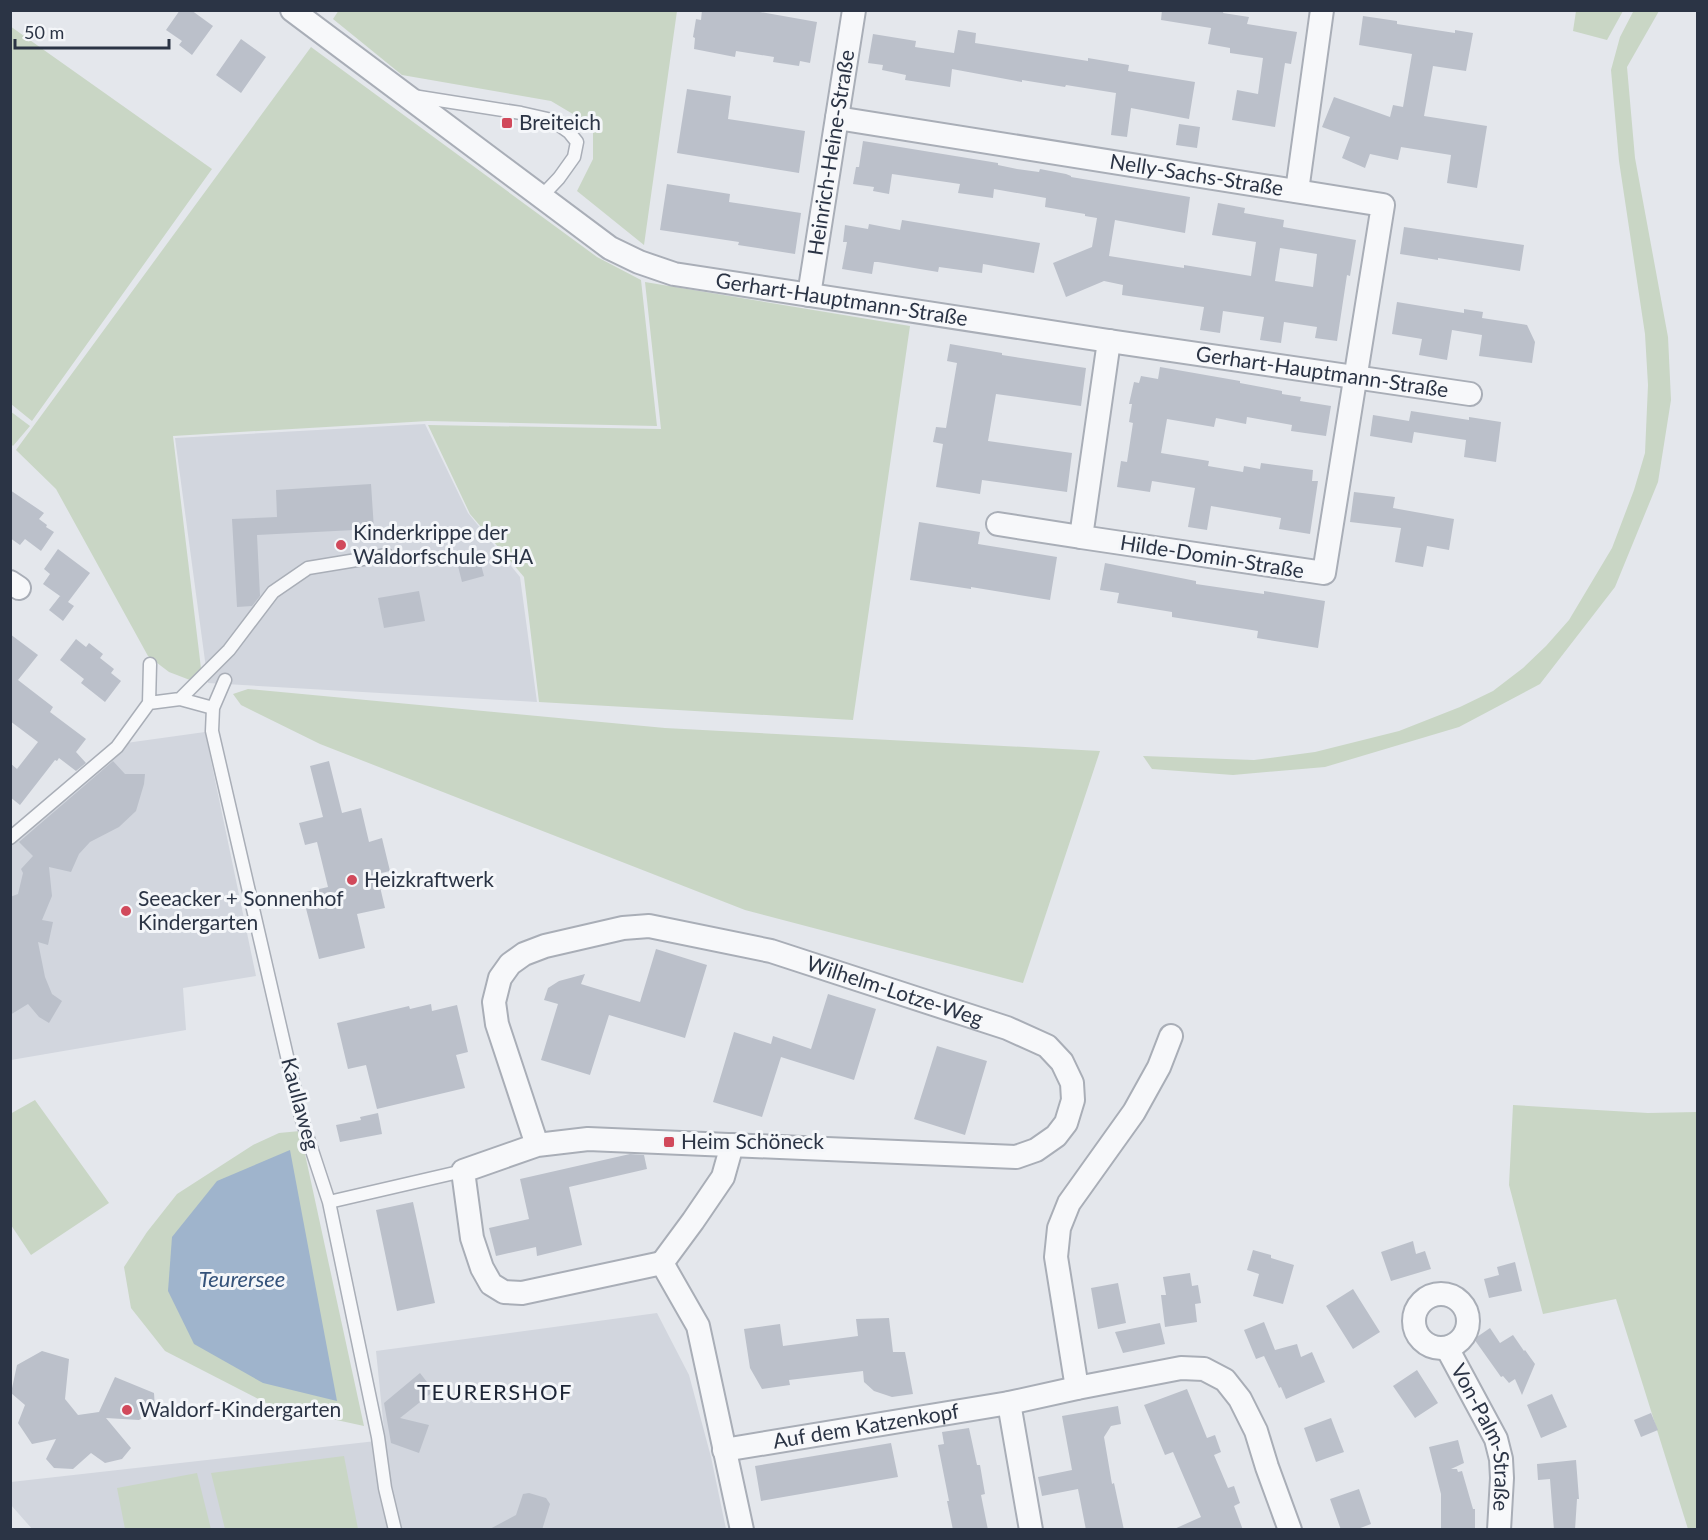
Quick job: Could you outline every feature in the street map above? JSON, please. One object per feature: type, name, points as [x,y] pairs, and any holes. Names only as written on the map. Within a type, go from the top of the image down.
[{"type":"street","name":"Gerhart-Hauptmann-Straße","points":[[292,10],[610,248],[639,262],[674,274],[1470,394]]},
{"type":"street","name":"Heinrich-Heine-Straße","points":[[809,295],[854,10]]},
{"type":"street","points":[[1296,191],[1322,10]]},
{"type":"street","name":"Nelly-Sachs-Straße","points":[[837,118],[1383,205],[1356,377]]},
{"type":"street","points":[[1081,537],[1109,341]]},
{"type":"street","name":"Hilde-Domin-Straße","points":[[998,524],[1324,573],[1356,377]]},
{"type":"street","name":"Wilhelm-Lotze-Weg","points":[[463,1171],[537,1145],[588,1139],[1016,1157],[1035,1150],[1056,1136],[1066,1123],[1072,1100],[1072,1083],[1062,1062],[1047,1046],[1007,1028],[771,951],[649,926],[623,928],[545,946],[524,954],[510,964],[500,978],[494,1002],[497,1024],[537,1145]]},
{"type":"street","points":[[1077,1388],[1056,1257],[1059,1228],[1069,1203],[1134,1112],[1159,1066],[1171,1036]]},
{"type":"street","points":[[463,1171],[472,1238],[482,1268],[491,1284],[504,1292],[522,1293],[662,1263],[723,1177],[732,1145]]},
{"type":"street","points":[[662,1263],[698,1326],[742,1530]]},
{"type":"street","name":"Von-Palm-Straße","points":[[1447,1348],[1496,1439],[1501,1459],[1502,1478],[1499,1530]]},
{"type":"street","name":"Auf dem Katzenkopf","points":[[724,1450],[1009,1403],[1181,1368],[1204,1369],[1225,1380],[1240,1399],[1256,1431],[1290,1530]]},
{"type":"street","points":[[1009,1403],[1031,1530]]},
{"type":"lane","points":[[405,94],[552,120],[569,132],[577,142],[574,157],[541,197]]},
{"type":"lane","points":[[180,699],[229,650],[273,592],[308,568],[387,555]]},
{"type":"lane","points":[[10,838],[117,747],[149,703],[150,664]]},
{"type":"lane","name":"Kaullaweg","points":[[225,680],[213,708],[212,731],[301,1117],[328,1202],[378,1437],[385,1488],[395,1530]]},
{"type":"lane","points":[[149,703],[180,699],[213,708]]},
{"type":"lane","points":[[328,1202],[463,1171]]},
{"type":"shaded area","name":"Kinderkrippe der Waldorfschule SHA","points":[[425,424],[468,513],[520,577],[537,702],[208,683],[175,438]]},
{"type":"shaded area","name":"Seeacker + Sonnenhof Kindergarten","points":[[205,732],[256,976],[183,988],[186,1030],[11,1060],[11,845],[126,743]]},
{"type":"shaded area","points":[[657,1313],[689,1375],[711,1457],[726,1529],[33,1530],[11,1505],[11,1482],[385,1440],[376,1351]]},
{"type":"green space","points":[[339,10],[677,11],[644,245],[577,191],[593,159],[593,126],[551,101],[402,75],[333,19]]},
{"type":"green space","points":[[1576,10],[1623,11],[1607,40],[1573,31]]},
{"type":"green space","points":[[1634,10],[1659,11],[1627,67],[1635,158],[1668,337],[1671,400],[1658,482],[1615,587],[1540,684],[1459,727],[1325,767],[1233,775],[1152,769],[1143,756],[1254,760],[1315,752],[1399,731],[1460,707],[1493,691],[1523,668],[1569,620],[1612,548],[1645,453],[1648,385],[1645,334],[1619,161],[1611,70],[1620,37]]},
{"type":"green space","points":[[10,26],[212,169],[32,421],[11,404]]},
{"type":"green space","points":[[311,47],[597,257],[641,280],[657,426],[428,421],[173,436],[203,685],[169,672],[148,656],[56,489],[16,450]]},
{"type":"green space","points":[[645,282],[910,326],[853,720],[539,702],[524,577],[470,514],[428,425],[661,429]]},
{"type":"green space","points":[[10,411],[30,426],[13,446],[11,444]]},
{"type":"green space","points":[[248,689],[665,728],[1100,751],[1023,983],[745,910],[320,744],[241,705],[233,694]]},
{"type":"green space","points":[[35,1100],[109,1203],[31,1255],[11,1225],[10,1114]]},
{"type":"green space","points":[[1513,1105],[1648,1113],[1697,1112],[1697,1529],[1688,1529],[1616,1299],[1543,1314],[1509,1185]]},
{"type":"green space","name":"Teurersee","points":[[300,1131],[364,1426],[272,1406],[165,1351],[131,1308],[124,1267],[147,1232],[177,1194],[253,1145],[279,1133]]},
{"type":"green space","points":[[344,1456],[358,1529],[225,1529],[211,1473]]},
{"type":"green space","points":[[197,1473],[211,1529],[125,1529],[117,1488]]},
{"type":"water","name":"Teurersee","points":[[290,1150],[337,1401],[263,1383],[194,1344],[168,1291],[172,1237],[217,1181]]},
{"type":"building","points":[[180,10],[191,10],[213,26],[192,55],[179,45],[182,41],[166,30]]},
{"type":"building","points":[[702,10],[749,10],[817,22],[810,63],[800,61],[799,66],[773,62],[774,57],[736,51],[735,57],[694,49],[696,19],[701,20]]},
{"type":"building","points":[[1162,10],[1224,10],[1223,13],[1249,17],[1247,24],[1297,32],[1291,64],[1285,63],[1275,127],[1232,120],[1237,90],[1258,94],[1263,58],[1230,53],[1230,48],[1208,44],[1211,28],[1161,20]]},
{"type":"building","points":[[1363,16],[1455,33],[1455,30],[1473,33],[1466,71],[1433,66],[1424,116],[1487,126],[1477,188],[1447,183],[1451,155],[1401,147],[1398,160],[1370,154],[1365,168],[1342,158],[1350,137],[1322,127],[1334,97],[1390,117],[1393,105],[1403,107],[1412,54],[1359,45]]},
{"type":"building","points":[[958,30],[976,33],[975,43],[1088,61],[1088,58],[1129,65],[1128,71],[1195,82],[1189,119],[1131,108],[1127,137],[1111,135],[1116,93],[1066,85],[1065,87],[1022,80],[1022,82],[952,69],[950,87],[905,80],[906,75],[882,70],[883,65],[868,63],[873,34],[916,41],[915,47],[954,53]]},
{"type":"building","points":[[241,39],[266,57],[241,93],[216,75]]},
{"type":"building","points":[[687,89],[731,96],[728,119],[805,131],[799,173],[677,153]]},
{"type":"building","points":[[1179,124],[1200,127],[1197,148],[1176,145]]},
{"type":"building","points":[[863,141],[998,163],[998,165],[1017,169],[1039,172],[1040,169],[1071,177],[1190,197],[1185,233],[1115,220],[1109,256],[1184,268],[1184,265],[1251,276],[1256,242],[1212,235],[1218,203],[1245,208],[1244,213],[1284,220],[1283,227],[1356,240],[1350,276],[1347,275],[1337,341],[1315,338],[1317,327],[1284,322],[1281,343],[1260,340],[1264,317],[1223,311],[1220,333],[1200,330],[1204,307],[1122,295],[1123,285],[1104,281],[1066,297],[1053,263],[1092,247],[1097,218],[1045,207],[1046,198],[994,189],[993,198],[958,193],[960,184],[892,174],[889,194],[873,191],[874,187],[853,184],[856,167],[859,167]],"holes":[[[1280,248],[1317,254],[1313,287],[1275,281]]]},
{"type":"building","points":[[667,184],[730,194],[729,202],[801,213],[795,254],[738,245],[739,242],[660,230]]},
{"type":"building","points":[[902,220],[1040,243],[1034,273],[983,264],[982,273],[939,267],[938,272],[878,262],[874,262],[872,274],[842,269],[847,242],[843,242],[845,225],[868,229],[869,224],[900,230]]},
{"type":"building","points":[[1404,227],[1524,245],[1520,271],[1400,254]]},
{"type":"building","points":[[1397,302],[1464,313],[1464,309],[1483,312],[1482,318],[1527,325],[1535,342],[1532,363],[1479,356],[1482,335],[1452,330],[1447,360],[1419,355],[1422,339],[1392,334]]},
{"type":"building","points":[[950,344],[1086,368],[1081,406],[996,394],[988,441],[1072,453],[1067,492],[982,480],[980,494],[936,487],[943,444],[933,442],[936,427],[946,428],[957,363],[947,361]]},
{"type":"building","points":[[1160,367],[1240,381],[1240,383],[1301,397],[1300,401],[1331,406],[1326,436],[1291,431],[1292,425],[1247,417],[1246,424],[1216,418],[1214,427],[1167,419],[1161,453],[1209,461],[1208,466],[1243,472],[1244,466],[1260,469],[1261,463],[1313,470],[1312,481],[1318,481],[1310,534],[1279,529],[1281,518],[1211,506],[1207,530],[1188,527],[1195,488],[1152,481],[1150,492],[1117,487],[1121,461],[1127,462],[1133,423],[1129,422],[1132,404],[1129,404],[1134,382],[1139,383],[1141,376],[1158,379]]},
{"type":"building","points":[[1411,411],[1469,420],[1469,417],[1501,422],[1496,462],[1464,457],[1466,440],[1414,432],[1412,443],[1370,436],[1373,415],[1409,421]]},
{"type":"building","points":[[371,484],[374,529],[257,535],[260,596],[252,606],[237,607],[232,519],[277,517],[276,490]]},
{"type":"building","points":[[10,490],[44,513],[39,519],[54,532],[41,551],[25,539],[20,545],[10,538]]},
{"type":"building","points":[[1354,492],[1395,497],[1393,508],[1454,519],[1449,550],[1427,546],[1423,567],[1395,562],[1401,528],[1350,522]]},
{"type":"building","points":[[919,522],[980,532],[978,544],[1057,557],[1050,600],[910,580]]},
{"type":"building","points":[[58,549],[90,573],[68,602],[74,606],[63,621],[49,610],[60,596],[43,584],[50,574],[44,569]]},
{"type":"building","points":[[480,561],[484,576],[462,582],[458,566]]},
{"type":"building","points":[[1105,563],[1196,581],[1196,584],[1264,594],[1264,591],[1325,601],[1318,648],[1257,638],[1258,631],[1172,617],[1172,612],[1117,603],[1119,593],[1100,590]]},
{"type":"building","points":[[419,591],[425,621],[384,628],[378,598]]},
{"type":"building","points":[[10,634],[38,655],[18,680],[53,707],[50,712],[86,739],[76,752],[86,763],[76,771],[59,758],[55,760],[20,805],[10,797],[10,763],[17,769],[38,742],[10,721]]},
{"type":"building","points":[[76,639],[86,647],[89,643],[103,654],[100,658],[114,669],[111,673],[121,681],[105,702],[81,683],[84,679],[60,660]]},
{"type":"building","points":[[113,761],[125,774],[145,774],[136,811],[119,827],[90,842],[79,854],[71,872],[49,867],[52,896],[42,920],[53,922],[48,945],[38,942],[45,977],[52,994],[62,1001],[49,1023],[39,1017],[28,1004],[10,1015],[10,897],[18,894],[23,873],[21,869],[33,856],[19,842]]},
{"type":"building","name":"Heizkraftwerk","points":[[329,761],[342,813],[361,808],[369,842],[382,838],[390,871],[377,874],[385,908],[357,914],[365,948],[319,959],[302,893],[328,887],[317,842],[305,845],[299,823],[323,817],[310,766]]},
{"type":"building","points":[[656,949],[707,965],[685,1038],[609,1015],[590,1075],[541,1060],[558,1004],[544,1000],[548,988],[559,981],[585,974],[581,984],[640,1002]]},
{"type":"building","points":[[828,994],[876,1009],[854,1080],[781,1057],[762,1117],[713,1102],[734,1032],[771,1044],[773,1036],[811,1049]]},
{"type":"building","points":[[431,1004],[432,1011],[457,1005],[468,1052],[456,1055],[465,1088],[377,1109],[366,1065],[348,1069],[337,1023],[409,1006],[410,1009]]},
{"type":"building","points":[[937,1046],[987,1061],[965,1135],[914,1119]]},
{"type":"building","points":[[378,1113],[382,1134],[340,1142],[336,1125],[361,1120],[360,1117]]},
{"type":"building","points":[[630,1154],[644,1155],[647,1169],[569,1187],[582,1245],[537,1256],[536,1247],[496,1256],[489,1228],[529,1219],[520,1179]]},
{"type":"building","points":[[413,1202],[435,1303],[397,1311],[376,1210]]},
{"type":"building","points":[[1413,1241],[1416,1254],[1425,1251],[1431,1269],[1391,1281],[1381,1252]]},
{"type":"building","points":[[1253,1250],[1294,1265],[1283,1304],[1253,1296],[1259,1274],[1247,1270]]},
{"type":"building","points":[[1515,1262],[1522,1291],[1489,1298],[1484,1279],[1499,1275],[1497,1267]]},
{"type":"building","points":[[1190,1273],[1192,1286],[1198,1285],[1201,1303],[1195,1304],[1197,1322],[1165,1327],[1161,1295],[1166,1295],[1163,1277]]},
{"type":"building","points":[[1118,1283],[1126,1323],[1098,1329],[1091,1288]]},
{"type":"building","points":[[1353,1289],[1380,1332],[1353,1349],[1326,1306]]},
{"type":"building","points":[[889,1318],[893,1352],[905,1352],[913,1394],[892,1397],[874,1391],[864,1382],[863,1371],[789,1380],[790,1385],[762,1389],[750,1368],[744,1329],[780,1324],[783,1346],[858,1336],[856,1319]]},
{"type":"building","points":[[1264,1322],[1275,1350],[1297,1344],[1301,1357],[1312,1352],[1325,1382],[1286,1399],[1264,1356],[1256,1359],[1244,1330]]},
{"type":"building","points":[[1160,1323],[1165,1344],[1123,1353],[1115,1332]]},
{"type":"building","points":[[1490,1328],[1500,1343],[1513,1335],[1535,1364],[1522,1395],[1515,1379],[1509,1383],[1503,1376],[1501,1377],[1474,1339]]},
{"type":"building","name":"Waldorf-Kindergarten","points":[[42,1351],[69,1359],[65,1399],[78,1415],[99,1412],[115,1377],[154,1393],[155,1409],[139,1420],[106,1418],[131,1448],[122,1459],[105,1463],[91,1453],[73,1469],[54,1468],[46,1459],[56,1439],[32,1444],[18,1423],[25,1405],[11,1393],[17,1365]]},
{"type":"building","points":[[1417,1370],[1438,1403],[1415,1418],[1393,1386]]},
{"type":"building","points":[[420,1373],[434,1391],[400,1418],[429,1425],[419,1453],[391,1443],[384,1403]]},
{"type":"building","points":[[1187,1389],[1207,1438],[1215,1435],[1221,1452],[1214,1455],[1228,1488],[1234,1486],[1240,1503],[1234,1506],[1243,1530],[1172,1530],[1201,1517],[1173,1452],[1165,1455],[1144,1405]]},
{"type":"building","points":[[1552,1394],[1567,1427],[1541,1438],[1527,1405]]},
{"type":"building","points":[[1118,1406],[1121,1424],[1111,1426],[1104,1437],[1112,1484],[1114,1483],[1124,1530],[1086,1530],[1078,1489],[1042,1496],[1038,1477],[1072,1470],[1062,1416]]},
{"type":"building","points":[[1651,1413],[1658,1430],[1641,1437],[1634,1420]]},
{"type":"building","points":[[1331,1418],[1344,1452],[1316,1462],[1304,1428]]},
{"type":"building","points":[[969,1428],[977,1465],[980,1465],[985,1494],[981,1495],[988,1530],[953,1530],[947,1501],[949,1501],[938,1445],[944,1444],[942,1432]]},
{"type":"building","points":[[1458,1440],[1464,1463],[1451,1469],[1462,1471],[1473,1509],[1475,1509],[1475,1530],[1441,1530],[1441,1494],[1429,1447]]},
{"type":"building","points":[[891,1443],[898,1477],[761,1501],[755,1466]]},
{"type":"building","points":[[1576,1460],[1579,1499],[1577,1499],[1575,1530],[1554,1530],[1550,1479],[1538,1480],[1537,1464]]},
{"type":"building","points":[[1359,1489],[1371,1524],[1355,1530],[1341,1530],[1330,1499]]},
{"type":"building","points":[[529,1493],[546,1498],[550,1504],[542,1530],[488,1530],[516,1515],[523,1494]]},
{"type":"place","name":"Breiteich","points":[[507,123]]},
{"type":"place","name":"Kinderkrippe der Waldorfschule SHA","points":[[341,545]]},
{"type":"place","name":"Heizkraftwerk","points":[[352,880]]},
{"type":"place","name":"Seeacker + Sonnenhof Kindergarten","points":[[126,911]]},
{"type":"place","name":"Heim Schöneck","points":[[669,1142]]},
{"type":"place","name":"Waldorf-Kindergarten","points":[[127,1410]]},
{"type":"district","name":"TEURERSHOF","points":[[495,1392]]}]
